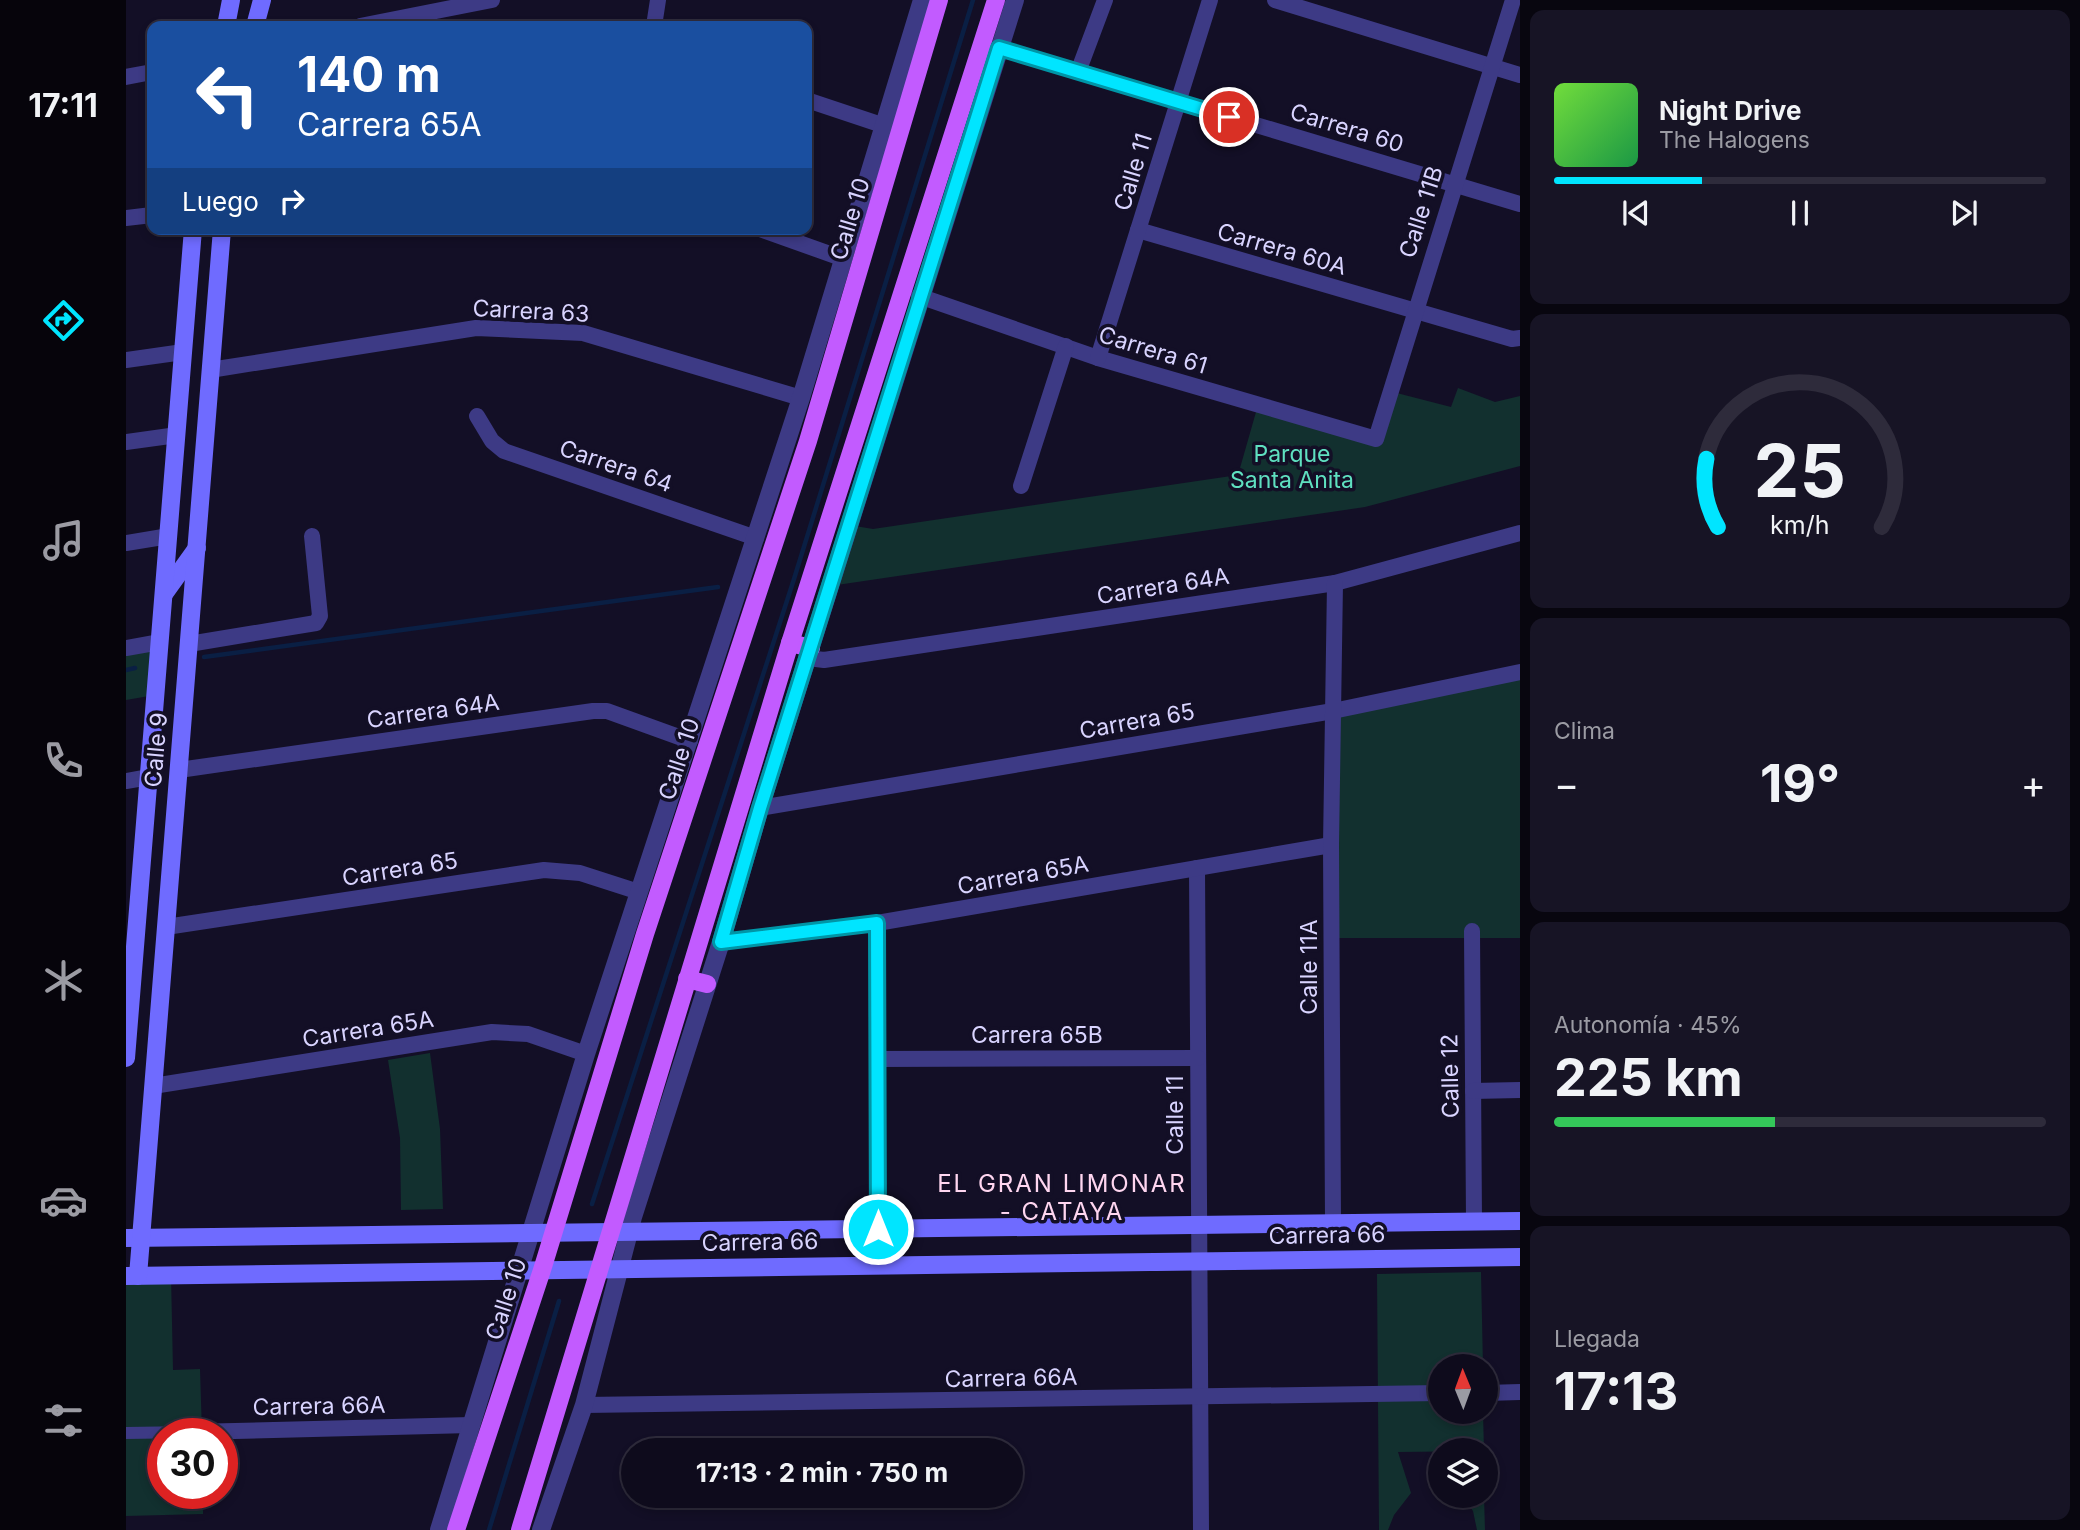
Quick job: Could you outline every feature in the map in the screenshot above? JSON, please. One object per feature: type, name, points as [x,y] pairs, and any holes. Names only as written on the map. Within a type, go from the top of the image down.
[{"type":"main road","points":[[227,21],[231,0]]},
{"type":"main road","points":[[256,21],[262,0]]},
{"type":"main road","name":"Calle 10","points":[[456,1530],[542,1270],[645,934],[764,575],[830,336],[920,37],[939,0]]},
{"type":"main road","points":[[520,1530],[790,643],[997,35],[996,0]]},
{"type":"main road","name":"Calle 9","points":[[126,1058],[131,937],[149,777],[193,235]]},
{"type":"main road","name":"Calle 9","points":[[132,1276],[134,1238],[153,1086],[221,235]]},
{"type":"main road","points":[[175,456],[200,508]]},
{"type":"main road","points":[[164,594],[197,548]]},
{"type":"main road","points":[[746,569],[764,575]]},
{"type":"main road","points":[[790,643],[810,653]]},
{"type":"main road","points":[[628,927],[645,934]]},
{"type":"main road","points":[[687,979],[708,984]]},
{"type":"main road","name":"Carrera 66","points":[[134,1238],[1520,1221]]},
{"type":"main road","name":"Carrera 66","points":[[132,1276],[1520,1257]]},
{"type":"street","points":[[385,21],[492,0]]},
{"type":"street","points":[[655,21],[658,0]]},
{"type":"street","name":"Calle 10","points":[[439,1530],[586,1054],[639,892],[802,398],[830,336],[844,259],[885,126],[920,37],[922,0]]},
{"type":"street","points":[[541,1530],[584,1405],[629,1232],[810,653],[997,35],[1015,0]]},
{"type":"street","points":[[1078,72],[1105,0]]},
{"type":"street","name":"Calle 11","points":[[1098,358],[1210,0]]},
{"type":"street","points":[[1275,0],[1520,75]]},
{"type":"street","name":"Calle 11B","points":[[1376,439],[1513,0]]},
{"type":"street","name":"Carrera 60","points":[[997,35],[1078,72],[1520,204]]},
{"type":"street","points":[[126,77],[147,73]]},
{"type":"street","points":[[812,102],[885,126]]},
{"type":"street","points":[[126,218],[147,216]]},
{"type":"street","name":"Carrera 60A","points":[[1138,230],[1512,339],[1520,338]]},
{"type":"street","points":[[777,235],[844,259]]},
{"type":"street","name":"Carrera 61","points":[[919,296],[1098,358],[1376,439]]},
{"type":"street","name":"Carrera 63","points":[[210,370],[476,328],[583,334],[802,398]]},
{"type":"street","points":[[1021,486],[1066,346]]},
{"type":"street","points":[[126,360],[183,352]]},
{"type":"street","name":"Carrera 64","points":[[477,416],[492,441],[504,451],[756,538]]},
{"type":"street","points":[[126,442],[177,435]]},
{"type":"street","name":"Carrera 64A","points":[[810,653],[824,660],[1335,583],[1520,533]]},
{"type":"street","points":[[126,543],[169,536]]},
{"type":"street","points":[[189,644],[316,623],[320,616],[312,536]]},
{"type":"street","name":"Calle 11A","points":[[1333,1223],[1331,845],[1335,583]]},
{"type":"street","points":[[126,648],[160,642]]},
{"type":"street","name":"Carrera 65","points":[[760,808],[1333,711],[1520,672]]},
{"type":"street","name":"Carrera 64A","points":[[179,770],[593,711],[607,711],[690,741]]},
{"type":"street","points":[[126,781],[149,777]]},
{"type":"street","name":"Carrera 65A","points":[[721,942],[877,923],[1331,845]]},
{"type":"street","name":"Calle 11","points":[[1197,868],[1201,1530]]},
{"type":"street","name":"Carrera 65","points":[[166,928],[544,870],[580,873],[639,892]]},
{"type":"street","points":[[877,923],[878,1229]]},
{"type":"street","name":"Calle 12","points":[[1472,931],[1474,1221]]},
{"type":"street","name":"Carrera 65A","points":[[153,1086],[492,1032],[528,1034],[586,1054]]},
{"type":"street","name":"Carrera 65B","points":[[877,1059],[1198,1058]]},
{"type":"street","points":[[1473,1091],[1520,1090]]},
{"type":"street","points":[[1498,1393],[1520,1392]]},
{"type":"street","name":"Carrera 66A","points":[[584,1405],[1428,1393]]},
{"type":"street","name":"Carrera 66A","points":[[238,1431],[471,1425]]},
{"type":"street","name":"Carrera 66A","points":[[126,1433],[147,1433]]},
{"type":"green space","name":"Parque Santa Anita","points":[[1458,388],[1495,402],[1520,396],[1520,466],[1365,507],[830,586],[849,525],[873,529],[1238,475],[1258,405],[1376,439],[1389,391],[1451,407]]},
{"type":"green space","points":[[160,642],[155,695],[126,700],[126,648]]},
{"type":"green space","points":[[1520,672],[1520,938],[1331,938],[1333,711]]},
{"type":"green space","points":[[430,1053],[440,1129],[443,1209],[401,1210],[400,1138],[388,1060]]},
{"type":"green space","points":[[1481,1272],[1483,1354],[1428,1354],[1428,1424],[1483,1424],[1484,1438],[1428,1438],[1428,1452],[1398,1452],[1411,1493],[1394,1515],[1388,1530],[1379,1530],[1377,1274]]},
{"type":"green space","points":[[171,1275],[173,1370],[200,1369],[202,1418],[147,1418],[147,1509],[203,1509],[203,1514],[126,1516],[126,1276]]},
{"type":"green space","points":[[1471,1508],[1484,1508],[1485,1530],[1477,1530]]},
{"type":"waterway","points":[[592,1204],[794,579],[973,0]]},
{"type":"waterway","points":[[204,657],[718,587]]},
{"type":"waterway","points":[[126,670],[135,668]]},
{"type":"waterway","points":[[489,1530],[559,1301]]},
{"type":"district","name":"EL GRAN LIMONAR - CATAYA","points":[[1062,1198]]},
{"type":"route","points":[[878,1229],[877,923],[721,942],[919,296],[999,48],[1229,117]]}]
